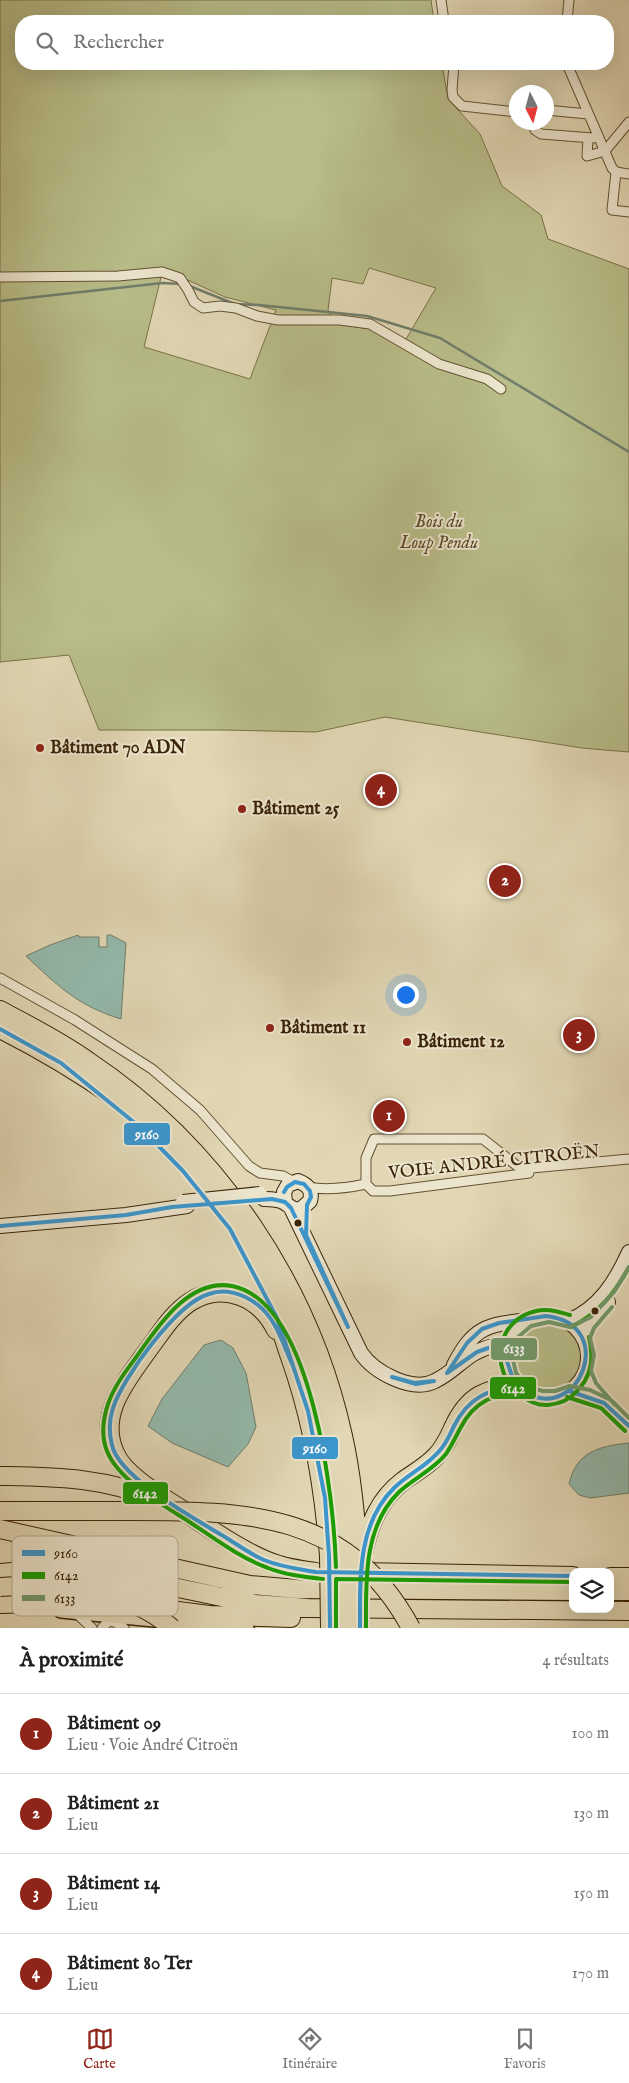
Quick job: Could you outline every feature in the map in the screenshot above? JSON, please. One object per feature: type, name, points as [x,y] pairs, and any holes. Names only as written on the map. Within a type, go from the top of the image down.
[{"type":"highway","points":[[0,997],[44,1022],[103,1063],[186,1142],[241,1208],[269,1250],[306,1323],[324,1368],[343,1435],[351,1479],[351,1560],[344,1628]]},
{"type":"highway","points":[[0,1010],[89,1061],[138,1098]]},
{"type":"highway","points":[[0,1029],[61,1063],[117,1100],[142,1120],[189,1166],[234,1223],[266,1273],[297,1338],[324,1420],[331,1448],[351,1560],[360,1628]]},
{"type":"highway","points":[[61,1063],[153,1140],[183,1171],[230,1229],[276,1318],[308,1411],[320,1466],[351,1560]]},
{"type":"highway","points":[[292,1364],[274,1326],[262,1309],[242,1296],[224,1292],[205,1295],[190,1302],[175,1315],[122,1387],[112,1408],[110,1426],[112,1444],[118,1459],[132,1474],[197,1520],[263,1559],[278,1565],[316,1572]]},
{"type":"highway","points":[[330,1628],[351,1560],[368,1532],[379,1506],[395,1487],[438,1454],[471,1401],[485,1392],[518,1386]]},
{"type":"highway","points":[[0,1476],[49,1477],[102,1482],[140,1493],[197,1520]]},
{"type":"highway","points":[[0,1511],[232,1513],[280,1521],[303,1530],[345,1552],[366,1570],[395,1602],[411,1628]]},
{"type":"highway","points":[[0,1529],[34,1536]]},
{"type":"highway","points":[[178,1567],[250,1585],[297,1589],[569,1591]]},
{"type":"highway","points":[[222,1577],[238,1572],[273,1574],[316,1572],[569,1576]]},
{"type":"highway","points":[[614,1577],[629,1577]]},
{"type":"highway","points":[[178,1587],[255,1604],[335,1609],[629,1611]]},
{"type":"highway","points":[[614,1591],[629,1591]]},
{"type":"highway","points":[[178,1611],[209,1615],[320,1617],[335,1609]]},
{"type":"highway","points":[[154,1616],[172,1628]]},
{"type":"main road","points":[[130,1616],[246,1628]]},
{"type":"street","points":[[440,0],[443,15]]},
{"type":"street","points":[[568,15],[569,0]]},
{"type":"street","points":[[454,70],[453,97],[462,106],[509,111]]},
{"type":"street","points":[[570,70],[604,151],[616,172],[612,210],[629,212]]},
{"type":"street","points":[[554,111],[588,114]]},
{"type":"street","points":[[588,139],[587,156],[604,151],[629,122]]},
{"type":"street","points":[[535,130],[541,134],[588,139],[599,138]]},
{"type":"street","points":[[616,172],[629,174]]},
{"type":"street","points":[[0,277],[118,276],[162,272],[180,278],[194,302],[203,308],[220,306],[236,308],[257,316],[278,320],[340,320],[370,324],[439,364],[487,380],[501,389]]},
{"type":"street","points":[[0,978],[75,1020],[152,1069],[200,1110],[249,1166],[260,1173],[274,1175],[282,1182],[355,1341],[367,1362],[392,1378],[421,1384],[434,1382],[480,1348],[494,1346],[505,1354]]},
{"type":"street","points":[[0,1218],[288,1195],[305,1184],[308,1187],[323,1189],[366,1184],[366,1158],[374,1139],[483,1140],[521,1169],[629,1159]]},
{"type":"street","name":"VOIE ANDRÉ CITROËN","points":[[366,1184],[373,1192],[390,1191],[514,1175],[629,1164]]},
{"type":"street","points":[[306,1235],[307,1205],[311,1197],[308,1187]]},
{"type":"street","points":[[288,1195],[300,1209],[307,1205]]},
{"type":"street","points":[[0,1226],[126,1216],[185,1204]]},
{"type":"street","points":[[568,1322],[580,1317],[607,1292],[619,1276],[629,1252]]},
{"type":"street","points":[[583,1338],[589,1325],[618,1290],[629,1273]]},
{"type":"street","points":[[453,1368],[464,1346],[478,1332],[490,1325],[529,1320],[539,1316],[551,1316],[568,1322],[577,1329],[583,1338],[588,1355],[585,1372],[576,1386],[569,1391],[553,1398],[544,1398],[526,1392],[518,1386],[508,1372],[505,1354],[512,1334],[529,1320]]},
{"type":"street","points":[[585,1372],[591,1386],[604,1402],[629,1426]]},
{"type":"street","points":[[569,1391],[604,1402]]},
{"type":"street","points":[[79,1616],[92,1628]]},
{"type":"street","points":[[102,1628],[108,1622],[113,1621],[124,1628]]},
{"type":"green space","name":"Bois du Loup Pendu","points":[[0,0],[431,0],[433,15],[15,15],[15,70],[443,70],[448,99],[480,134],[502,186],[541,215],[548,239],[629,269],[629,752],[582,748],[385,717],[316,732],[99,730],[69,655],[0,662]],"holes":[[[369,268],[436,288],[402,346],[370,329],[336,324],[328,310],[332,278],[363,284]],[[163,269],[225,297],[276,310],[250,379],[144,347]]]},
{"type":"green space","points":[[540,1323],[554,1323],[566,1328],[576,1338],[581,1350],[581,1364],[576,1376],[566,1386],[554,1391],[540,1391],[528,1386],[518,1376],[513,1364],[513,1350],[518,1338],[528,1328]]},
{"type":"water","points":[[78,935],[79,937],[99,937],[99,947],[107,947],[107,935],[111,935],[126,943],[121,1019],[93,1008],[69,994],[26,956]]},
{"type":"water","points":[[221,1340],[233,1348],[246,1373],[256,1427],[248,1444],[228,1467],[172,1443],[148,1426],[162,1399],[204,1345]]},
{"type":"water","points":[[629,1443],[629,1493],[590,1498],[579,1495],[569,1484],[572,1473],[577,1465],[590,1453],[608,1446]]},
{"type":"waterway","points":[[0,301],[162,283],[182,284]]},
{"type":"waterway","points":[[187,285],[235,304],[367,316],[440,338],[629,452]]},
{"type":"transit line","name":"9160","points":[[0,1029],[61,1063],[141,1128],[183,1171],[230,1229],[277,1318],[308,1411],[325,1498],[329,1556],[330,1628]]},
{"type":"transit line","name":"9160","points":[[284,1192],[287,1187],[295,1182],[304,1184],[310,1191],[311,1197],[307,1205],[306,1235],[348,1327]]},
{"type":"transit line","name":"9160","points":[[0,1226],[126,1215],[172,1207],[272,1199],[285,1202],[291,1208],[348,1327]]},
{"type":"transit line","name":"6142","points":[[571,1327],[581,1322],[605,1302],[618,1286],[629,1267]]},
{"type":"transit line","name":"6133","points":[[629,1267],[614,1292],[591,1317],[570,1327],[549,1322],[531,1326],[517,1338],[512,1355],[516,1373],[528,1387],[543,1391],[555,1391],[570,1386],[590,1390],[611,1400],[629,1418]]},
{"type":"transit line","name":"6142","points":[[323,1579],[275,1570],[237,1553],[142,1491],[121,1472],[107,1451],[103,1433],[104,1422],[108,1404],[117,1385],[165,1319],[176,1307],[202,1289],[216,1285],[232,1286],[260,1300],[282,1327],[300,1364],[314,1407],[324,1453],[336,1567]]},
{"type":"transit line","name":"9160","points":[[292,1364],[270,1317],[253,1301],[241,1295],[228,1292],[215,1292],[196,1300],[182,1311],[153,1343],[139,1361],[119,1395],[113,1408],[110,1426],[112,1445],[118,1458],[143,1484],[179,1509],[264,1560],[290,1568],[316,1572],[569,1576]]},
{"type":"transit line","name":"6133","points":[[612,1307],[594,1328],[590,1338],[594,1355],[591,1371],[596,1383],[615,1405]]},
{"type":"transit line","name":"6142","points":[[570,1315],[540,1310],[522,1316],[512,1325],[505,1335],[501,1347],[504,1373],[510,1385],[520,1395],[533,1403],[548,1405],[563,1402],[581,1387],[588,1374],[591,1360],[589,1337]]},
{"type":"transit line","name":"9160","points":[[546,1316],[568,1323],[581,1336],[586,1352],[583,1369],[575,1385],[561,1395],[544,1399],[525,1392],[514,1380],[504,1355],[494,1346],[477,1352],[447,1373],[467,1343],[482,1329],[499,1323],[546,1316]]},
{"type":"transit line","name":"9160","points":[[392,1377],[414,1383],[434,1381]]},
{"type":"transit line","name":"9160","points":[[392,1377],[416,1384],[434,1381]]},
{"type":"transit line","name":"9160","points":[[360,1628],[363,1554],[373,1518],[382,1502],[394,1488],[436,1455],[445,1444],[460,1416],[472,1402],[488,1393],[507,1387],[518,1386]]},
{"type":"transit line","name":"9160","points":[[569,1391],[604,1403],[629,1426]]},
{"type":"transit line","name":"6142","points":[[366,1628],[369,1556],[373,1538],[387,1506],[399,1492],[435,1465],[446,1454],[466,1418],[472,1411],[492,1398],[519,1392]]},
{"type":"transit line","name":"6142","points":[[567,1397],[601,1408],[625,1431]]},
{"type":"transit line","name":"6142","points":[[336,1628],[336,1579],[569,1582]]},
{"type":"place","name":"Bâtiment 70 ADN","points":[[40,748]]},
{"type":"place","name":"Bâtiment 80 Ter","points":[[381,790]]},
{"type":"place","name":"Bâtiment 25","points":[[242,809]]},
{"type":"place","name":"Bâtiment 21","points":[[505,881]]},
{"type":"place","name":"Bâtiment 11","points":[[270,1028]]},
{"type":"place","name":"Bâtiment 14","points":[[579,1035]]},
{"type":"place","name":"Bâtiment 12","points":[[407,1042]]},
{"type":"place","name":"Bâtiment 09","points":[[389,1116]]}]
